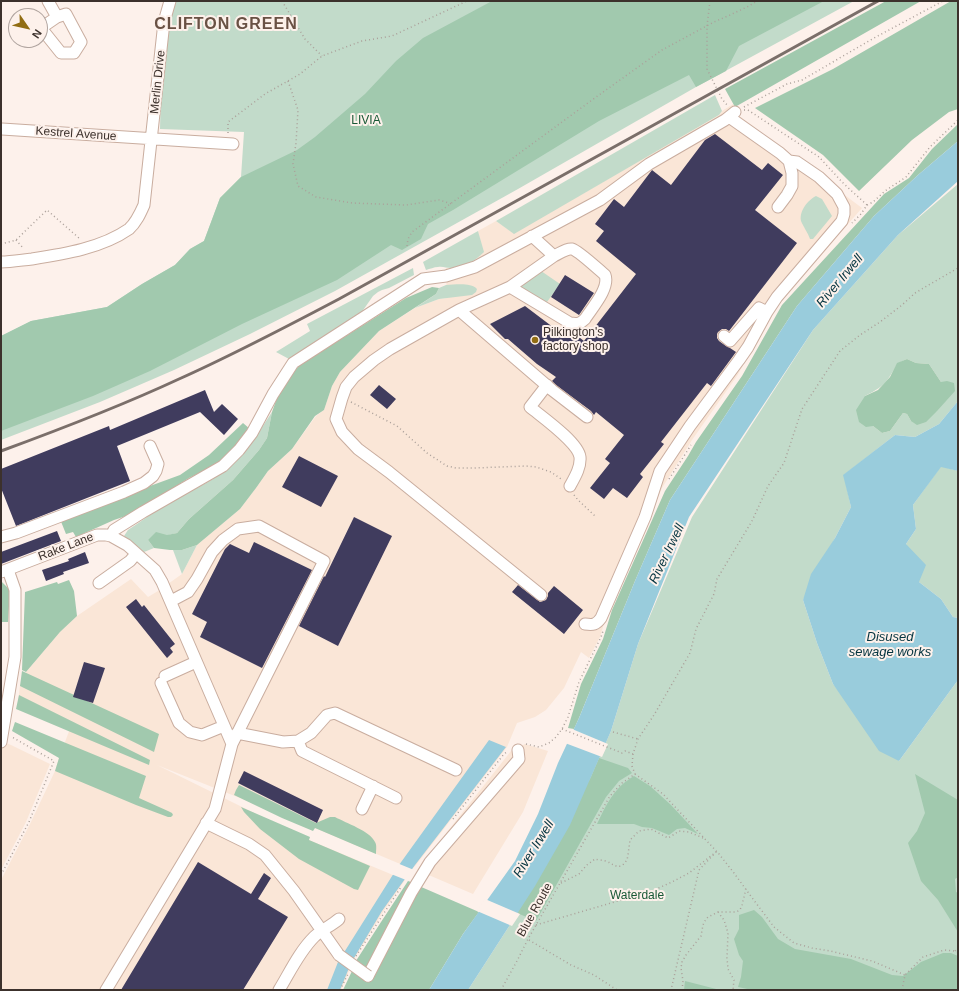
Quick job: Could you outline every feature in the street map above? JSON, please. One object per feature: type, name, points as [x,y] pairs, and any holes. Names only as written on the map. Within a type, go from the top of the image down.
[{"type":"street","points":[[48,1],[57,17]]},
{"type":"street","name":"Merlin Drive","points":[[1,262],[64,254],[108,241],[130,228],[138,218],[144,206],[164,22],[170,1]]},
{"type":"street","points":[[111,536],[114,530],[223,466],[239,450],[252,433],[273,394],[293,363],[423,279],[446,276],[475,267],[600,200],[650,164],[732,114],[789,161],[792,173],[792,186],[778,207]]},
{"type":"street","name":"Kestrel Avenue","points":[[1,129],[230,143]]},
{"type":"street","points":[[585,624],[593,625],[601,618],[645,517],[660,471],[690,426],[748,347],[777,297],[842,221],[844,207],[837,194],[819,177],[797,162],[789,161]]},
{"type":"street","points":[[532,236],[554,256]]},
{"type":"street","points":[[510,287],[570,323],[578,324],[585,319],[605,288],[607,279],[605,275],[573,250],[570,249],[554,256],[510,287],[459,310],[390,349],[374,360],[354,377],[346,387],[336,419],[342,432],[358,449],[389,472],[541,596]]},
{"type":"street","points":[[724,336],[730,341],[759,308],[767,312]]},
{"type":"street","points":[[459,310],[587,418]]},
{"type":"street","points":[[547,385],[530,407],[574,445],[579,452],[579,467],[570,486]]},
{"type":"street","points":[[1,537],[16,533],[144,483],[153,476],[158,464],[150,446]]},
{"type":"street","points":[[106,990],[215,809],[232,744],[324,561],[260,526],[238,529],[223,540],[212,552],[188,592],[171,601]]},
{"type":"street","name":"Rake Lane","points":[[5,571],[98,535],[111,536],[127,545],[155,570],[162,582],[232,744]]},
{"type":"street","points":[[99,583],[130,561],[136,554]]},
{"type":"street","points":[[2,737],[15,656],[15,590],[5,571]]},
{"type":"street","points":[[196,662],[163,680],[179,723],[190,732],[202,736],[224,726]]},
{"type":"street","points":[[237,733],[283,742],[298,741],[311,733],[327,715],[335,713],[456,770]]},
{"type":"street","points":[[298,741],[302,751],[396,798]]},
{"type":"street","points":[[206,823],[250,844],[265,855],[294,891],[339,955],[368,976],[411,893],[430,862],[519,759],[518,750]]},
{"type":"street","points":[[362,809],[373,786]]},
{"type":"street","points":[[279,990],[304,948],[322,930],[339,918]]},
{"type":"path","points":[[282,1],[305,39],[322,56]]},
{"type":"path","points":[[230,143],[228,122],[265,94],[300,74],[322,56],[362,41],[392,36],[467,1]]},
{"type":"path","points":[[710,1],[707,26],[707,68],[722,99],[732,114],[787,84],[802,80],[874,38],[943,1]]},
{"type":"path","points":[[407,246],[408,239],[412,232],[662,50],[707,26],[750,6],[757,1]]},
{"type":"path","points":[[288,81],[298,110],[293,164],[298,186],[316,197],[352,203],[406,205],[439,200],[452,204]]},
{"type":"path","points":[[867,205],[874,202],[885,191],[906,177],[930,147],[958,120]]},
{"type":"path","points":[[1,244],[16,240],[47,210],[88,247]]},
{"type":"path","points":[[905,975],[872,961],[812,948],[794,942],[774,927],[746,889],[704,838],[663,794],[634,774],[632,766],[633,754],[638,739],[654,715],[690,653],[696,629],[714,594],[716,579],[752,521],[768,486],[784,463],[802,409],[840,351],[902,305],[915,293],[958,268]]},
{"type":"path","points":[[342,398],[355,403],[397,426],[427,453],[447,466],[456,468],[526,466],[536,467],[552,472],[572,487],[574,495],[595,516]]},
{"type":"path","points":[[562,729],[622,753],[625,751],[633,754]]},
{"type":"path","points":[[613,732],[638,739]]},
{"type":"path","points":[[1,876],[29,822],[54,761],[2,737]]},
{"type":"path","points":[[561,883],[610,796],[622,783],[634,774]]},
{"type":"path","name":"Blue Route","points":[[501,990],[536,924],[561,883],[579,874],[595,859],[605,860],[612,865],[622,866],[627,860],[630,840],[639,831],[651,830],[668,838],[679,831],[689,832],[704,838]]},
{"type":"path","points":[[536,924],[652,891],[689,873],[716,852]]},
{"type":"path","points":[[672,990],[699,870],[716,852]]},
{"type":"path","points":[[682,990],[682,962],[701,936],[706,919],[718,912],[736,912],[740,910],[746,889]]},
{"type":"path","points":[[718,912],[724,920],[728,933],[728,968],[734,980],[734,990]]},
{"type":"path","points":[[528,939],[571,965],[594,975],[617,990]]},
{"type":"path","points":[[955,951],[958,948]]},
{"type":"path","points":[[902,990],[905,975],[923,957],[944,950],[958,952]]},
{"type":"path","points":[[340,990],[349,972]]},
{"type":"shaded area","points":[[733,104],[738,115],[862,208],[779,303],[737,376],[692,440],[662,488],[608,610],[600,637],[589,658],[581,652],[564,688],[546,710],[535,717],[517,723],[507,747],[416,865],[412,869],[315,828],[157,765],[309,840],[405,880],[354,959],[341,990],[1,990],[1,880],[55,771],[71,726],[18,701],[20,686],[26,672],[60,632],[77,616],[131,579],[148,597],[182,574],[197,545],[240,509],[268,471],[292,449],[316,416],[324,410],[332,386],[340,372],[379,331],[415,308],[439,299],[447,298],[446,268],[454,268],[468,264],[474,261],[483,252],[478,231],[496,221],[514,233],[719,115],[722,111]]},
{"type":"shaded area","points":[[1,741],[50,764],[26,822],[1,870]]},
{"type":"shaded area","points":[[525,744],[548,751],[523,812],[473,894],[417,870],[511,751]]},
{"type":"green space","name":"LIVIA","points":[[175,1],[854,1],[696,87],[518,189],[335,291],[174,370],[100,402],[1,440],[1,336],[31,321],[107,307],[175,265],[190,249],[204,241],[220,198],[241,177],[244,132],[160,129],[161,88],[169,23]]},
{"type":"green space","name":"LIVIA","points":[[492,1],[824,1],[739,46],[726,71],[696,87],[689,75],[599,121],[428,224],[421,239],[402,250],[391,245],[337,280],[242,324],[150,371],[93,396],[1,431],[1,336],[31,321],[107,307],[175,265],[190,249],[204,241],[220,198],[241,177],[297,150],[315,137],[365,94],[396,61],[423,38]]},
{"type":"green space","points":[[886,1],[921,1],[735,107],[725,89]]},
{"type":"green space","points":[[951,1],[958,1],[958,109],[949,112],[912,140],[859,191],[823,155],[755,108],[833,69]]},
{"type":"green space","points":[[715,95],[722,111],[719,115],[514,234],[496,221]]},
{"type":"green space","points":[[958,124],[958,141],[918,175],[874,216],[797,306],[670,500],[579,718],[574,729],[568,728],[581,684],[603,639],[612,610],[665,491],[696,442],[742,376],[782,305],[884,194],[909,178],[932,149]]},
{"type":"green space","name":"Waterdale","points":[[958,184],[958,401],[939,424],[915,437],[895,435],[844,475],[851,507],[803,600],[817,643],[833,684],[899,761],[958,680],[958,990],[468,990],[535,886],[599,758],[611,731],[638,644],[692,517],[813,330],[898,235]],"holes":[[[907,359],[916,363],[929,364],[941,382],[911,421],[907,414],[903,413],[890,431],[882,433],[873,426],[865,396],[885,383],[896,366],[900,363]]]},
{"type":"green space","points":[[816,196],[822,199],[832,216],[813,239],[810,239],[801,221],[801,213],[810,200]]},
{"type":"green space","points":[[478,231],[484,252],[477,258],[456,268],[440,267],[426,270],[423,262]]},
{"type":"green space","points":[[413,268],[414,275],[378,292],[373,296],[359,316],[289,359],[276,352],[310,331],[307,324]]},
{"type":"green space","points":[[541,271],[560,284],[545,303],[519,287]]},
{"type":"green space","points":[[446,285],[470,285],[477,289],[472,295],[439,299],[415,308],[436,294],[439,288]]},
{"type":"green space","points":[[432,287],[439,288],[436,294],[379,331],[340,372],[332,386],[324,410],[315,416],[292,449],[268,471],[240,509],[197,545],[182,550],[154,548],[148,540],[156,532],[167,535],[177,533],[189,519],[233,480],[259,450],[267,438],[272,412],[278,395],[289,377],[300,365],[406,298]]},
{"type":"green space","points":[[907,359],[916,363],[929,364],[941,382],[947,381],[954,383],[955,391],[926,422],[917,425],[911,421],[907,414],[903,413],[890,431],[882,433],[873,426],[866,427],[859,422],[856,410],[865,396],[878,390],[890,377],[897,363]]},
{"type":"green space","points":[[272,412],[267,438],[259,450],[233,480],[189,519],[177,533],[148,540],[154,548],[144,552],[124,536],[128,530],[154,512],[212,480],[227,469],[245,451]]},
{"type":"green space","points":[[243,423],[250,429],[220,463],[189,478],[132,514],[114,520],[76,537],[73,532],[66,534],[60,519],[180,475],[209,455]]},
{"type":"green space","points":[[941,466],[958,471],[958,618],[953,617],[941,599],[919,582],[906,544],[916,529],[913,505]]},
{"type":"green space","points":[[197,545],[182,574],[173,550],[182,550]]},
{"type":"green space","points":[[69,580],[74,591],[77,616],[60,632],[26,672],[22,670],[25,592],[57,582],[58,584]]},
{"type":"green space","points":[[1,581],[10,590],[8,622],[1,622]]},
{"type":"green space","points":[[22,671],[159,734],[154,752],[20,686]]},
{"type":"green space","points":[[19,695],[150,760],[149,765],[16,709]]},
{"type":"green space","points":[[15,722],[146,776],[139,798],[172,813],[173,815],[168,817],[55,771],[59,758],[12,731]]},
{"type":"green space","points":[[599,758],[628,768],[632,773],[619,781],[606,797],[536,921],[517,913],[591,777]]},
{"type":"green space","points":[[915,774],[958,800],[958,877],[955,879],[956,892],[958,893],[958,932],[938,900],[921,881],[908,843],[917,831],[925,813]]},
{"type":"green space","points":[[634,776],[650,786],[671,805],[698,834],[685,828],[677,829],[669,835],[652,828],[634,824],[597,824],[616,791]]},
{"type":"green space","points":[[239,785],[316,823],[330,817],[335,817],[357,828],[368,834],[375,842],[376,854],[315,828],[313,831],[234,795]]},
{"type":"green space","points":[[241,807],[310,837],[309,840],[370,866],[358,890],[299,859],[260,829]]},
{"type":"green space","points":[[408,881],[414,883],[367,974],[354,964]]},
{"type":"green space","points":[[419,886],[479,912],[463,934],[429,990],[343,990],[352,971],[368,981]]},
{"type":"green space","points":[[754,910],[762,917],[778,939],[795,949],[851,959],[892,975],[903,976],[921,962],[943,953],[951,953],[958,956],[958,990],[752,990],[738,987],[743,961],[739,955],[734,939],[739,929],[739,915]]},
{"type":"green space","points":[[685,981],[689,982],[720,990],[684,990]]},
{"type":"water","name":"River Irwell","points":[[958,141],[958,181],[898,235],[813,330],[689,517],[638,644],[611,731],[570,825],[535,886],[468,990],[429,990],[463,934],[515,861],[538,814],[558,763],[579,718],[670,500],[797,306],[874,216],[918,175]]},
{"type":"water","name":"Disused sewage works","points":[[958,401],[958,471],[941,467],[913,505],[916,529],[906,544],[926,565],[919,582],[941,599],[953,617],[958,618],[958,680],[899,761],[879,751],[833,684],[817,643],[803,600],[811,574],[835,538],[851,507],[843,475],[895,435],[915,437],[939,424]]},
{"type":"water","points":[[489,740],[506,747],[415,865],[382,911],[351,963],[340,990],[327,990],[338,962],[399,865]]},
{"type":"pier","points":[[572,729],[608,744],[602,757],[565,743]]},
{"type":"pier","points":[[397,863],[414,870],[406,880],[391,874]]},
{"type":"pier","points":[[485,899],[520,914],[512,926],[477,911]]},
{"type":"building","points":[[715,134],[762,170],[768,163],[783,175],[755,210],[797,243],[729,331],[722,329],[718,332],[717,338],[719,341],[736,352],[711,386],[707,383],[661,442],[664,444],[640,474],[643,477],[627,498],[613,488],[604,499],[590,488],[610,463],[605,459],[624,435],[596,412],[594,415],[591,411],[556,385],[552,381],[556,377],[537,364],[508,339],[505,339],[490,324],[525,306],[566,337],[571,331],[584,341],[636,274],[596,241],[604,231],[595,224],[614,199],[624,207],[652,170],[671,185],[705,140]]},
{"type":"building","points":[[565,275],[594,293],[579,315],[551,297]]},
{"type":"building","points":[[379,385],[396,399],[387,409],[370,395]]},
{"type":"building","points":[[205,390],[214,412],[222,404],[238,419],[224,435],[200,412],[117,446],[130,481],[16,526],[1,488],[1,469],[109,426],[110,430]]},
{"type":"building","points":[[299,456],[338,476],[321,507],[282,487]]},
{"type":"building","points":[[354,517],[392,536],[338,646],[299,626]]},
{"type":"building","points":[[57,531],[61,541],[1,564],[1,552]]},
{"type":"building","points":[[254,542],[312,570],[262,668],[200,637],[207,622],[192,614],[225,549],[230,544],[249,553]]},
{"type":"building","points":[[85,552],[89,563],[63,572],[64,574],[46,581],[42,570],[69,561],[68,559]]},
{"type":"building","points":[[518,585],[540,602],[546,600],[548,593],[554,586],[583,610],[564,634],[512,592]]},
{"type":"building","points":[[136,599],[142,607],[144,605],[175,644],[170,648],[173,652],[167,658],[126,607]]},
{"type":"building","points":[[84,662],[105,668],[93,703],[73,697]]},
{"type":"building","points":[[244,771],[323,810],[317,823],[238,783]]},
{"type":"building","points":[[198,862],[251,894],[264,873],[271,878],[258,899],[288,917],[243,990],[121,990]]},
{"type":"railway","points":[[1,451],[135,399],[279,330],[339,299],[878,1]]},
{"type":"place","name":"Pilkington's factory shop","points":[[535,340]]},
{"type":"district","name":"CLIFTON GREEN","points":[[226,25]]}]
